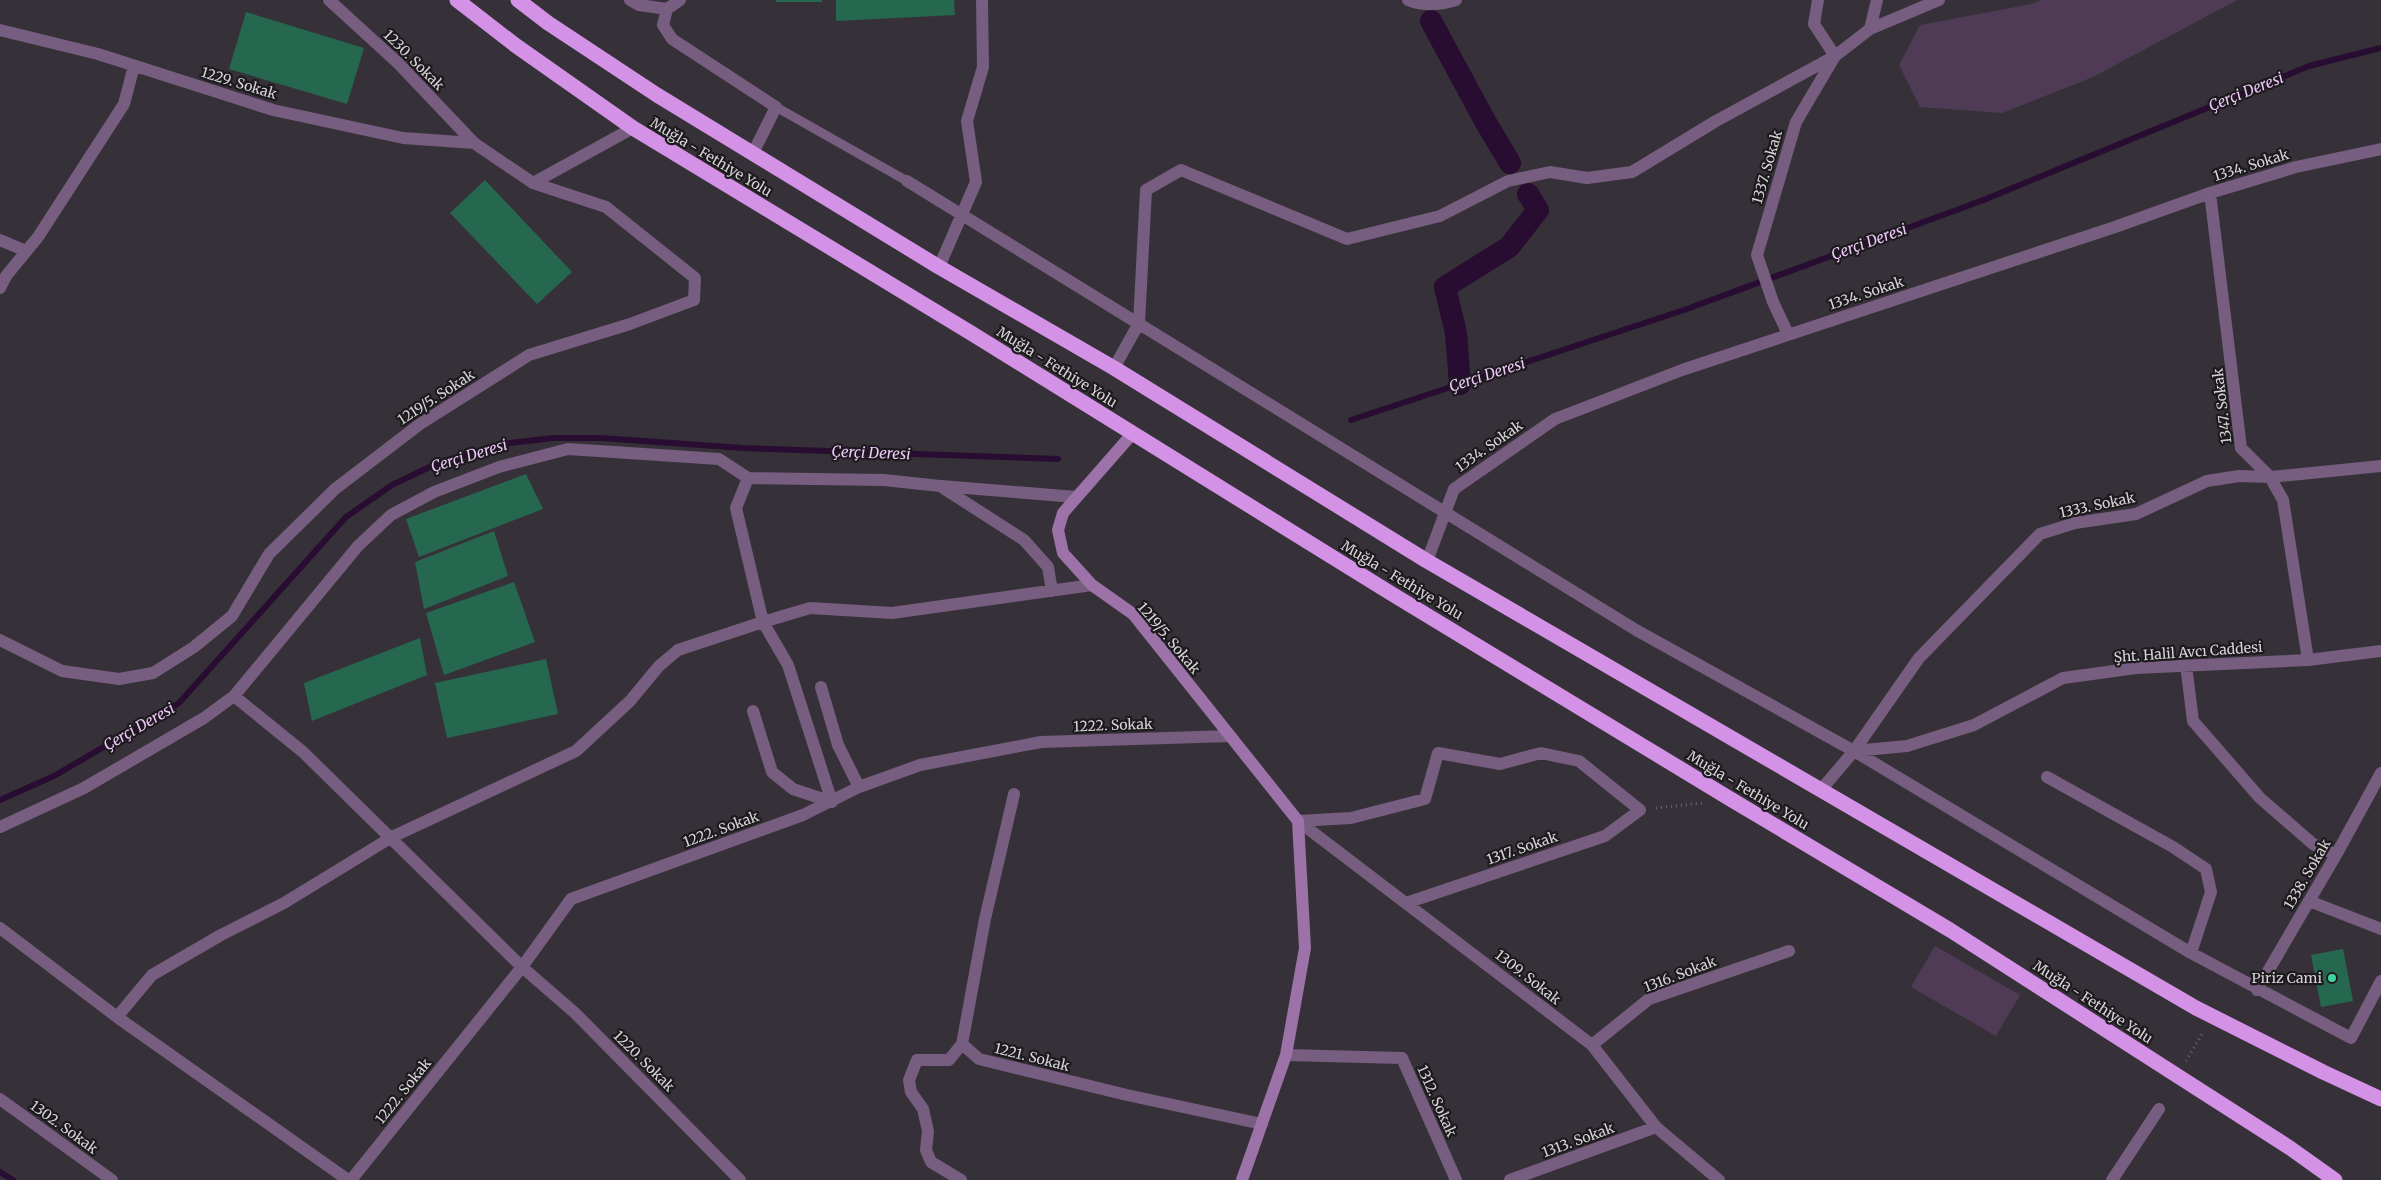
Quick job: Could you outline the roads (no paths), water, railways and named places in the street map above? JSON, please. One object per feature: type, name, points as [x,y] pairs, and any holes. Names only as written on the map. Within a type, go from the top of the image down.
[{"type":"highway","name":"Muğla - Fethiye Yolu","points":[[457,0],[515,45],[633,128],[1732,800],[1950,930],[2290,1148],[2335,1180]]},
{"type":"highway","name":"Muğla - Fethiye Yolu","points":[[518,0],[548,23],[657,94],[939,267],[1114,368],[1427,561],[1820,791],[2212,1016],[2381,1099]]},
{"type":"street","name":"1230. Sokak","points":[[329,0],[398,63],[474,143]]},
{"type":"street","points":[[630,0],[639,5],[667,9]]},
{"type":"street","points":[[680,0],[667,9],[663,25],[672,39],[776,107],[753,153]]},
{"type":"street","points":[[939,267],[976,182],[967,120],[983,67],[982,0]]},
{"type":"street","points":[[1408,0],[1417,4],[1447,3],[1456,0]]},
{"type":"street","points":[[1114,368],[1139,322],[1146,190],[1181,170],[1347,239],[1440,216],[1508,181],[1550,172],[1587,178],[1632,172],[1716,121],[1835,56],[1814,24],[1818,0]]},
{"type":"street","points":[[1870,29],[1877,0]]},
{"type":"street","name":"1337. Sokak","points":[[1788,334],[1773,302],[1757,255],[1796,122],[1835,56],[1870,29],[1939,0]]},
{"type":"street","name":"1229. Sokak","points":[[0,30],[98,54],[273,110],[403,138],[474,143]]},
{"type":"street","points":[[0,288],[6,276],[38,237],[124,104],[134,66]]},
{"type":"street","points":[[532,183],[633,128]]},
{"type":"street","name":"1219/5. Sokak","points":[[0,640],[62,672],[120,679],[153,673],[194,647],[232,616],[270,554],[335,489],[420,424],[529,355],[630,324],[694,300],[695,278],[606,207],[532,183],[474,143]]},
{"type":"street","name":"1334. Sokak","points":[[1427,561],[1454,489],[1555,419],[1682,370],[2115,228],[2210,193],[2296,167],[2381,149]]},
{"type":"street","points":[[907,181],[1139,322],[1636,630],[1854,751],[2256,990],[2351,1038],[2381,981]]},
{"type":"street","name":"1347. Sokak","points":[[2210,193],[2241,448],[2270,477],[2283,500],[2308,660]]},
{"type":"street","points":[[0,240],[26,251]]},
{"type":"street","name":"1219/5. Sokak","points":[[1133,433],[1062,513],[1058,530],[1063,553],[1092,585],[1133,614],[1298,821]]},
{"type":"street","points":[[0,827],[84,788],[204,718],[234,696],[358,546],[391,515],[434,492],[499,467],[568,449],[719,459],[748,478],[884,480],[1076,497]]},
{"type":"street","name":"1333. Sokak","points":[[1854,751],[1919,658],[2040,534],[2075,523],[2136,514],[2207,481],[2239,476],[2270,477],[2381,466]]},
{"type":"street","points":[[748,478],[736,508],[763,622],[788,665],[832,802]]},
{"type":"street","points":[[940,486],[1024,540],[1048,567],[1052,591]]},
{"type":"street","points":[[117,1017],[152,975],[221,935],[284,903],[392,837],[576,751],[630,700],[658,666],[678,650],[810,608],[892,613],[1092,585]]},
{"type":"street","name":"Şht. Halil Avcı Caddesi","points":[[1854,751],[1907,746],[1974,725],[2063,678],[2136,668],[2308,660],[2381,651]]},
{"type":"street","points":[[2186,666],[2193,720],[2260,798],[2313,844],[2336,855]]},
{"type":"street","points":[[821,687],[838,745],[859,787]]},
{"type":"street","name":"1220. Sokak","points":[[234,696],[303,752],[392,837],[522,967],[575,1013],[740,1180]]},
{"type":"street","points":[[753,711],[772,772],[793,789],[832,802]]},
{"type":"street","name":"1222. Sokak","points":[[349,1180],[522,967],[571,899],[803,814],[832,802],[859,787],[920,765],[1041,742],[1230,736]]},
{"type":"street","points":[[1820,791],[1854,751]]},
{"type":"street","name":"1317. Sokak","points":[[1298,821],[1351,818],[1425,799],[1438,753],[1500,764],[1541,753],[1579,761],[1640,810],[1605,836],[1406,902]]},
{"type":"street","name":"1338. Sokak","points":[[2256,990],[2336,855],[2381,773]]},
{"type":"street","points":[[2047,777],[2173,847],[2206,869],[2211,892],[2191,953]]},
{"type":"street","points":[[961,1180],[932,1162],[926,1150],[928,1131],[923,1110],[911,1092],[909,1080],[917,1060],[949,1060],[962,1044],[985,919],[1014,794]]},
{"type":"street","points":[[1242,1180],[1286,1055],[1305,948],[1298,821]]},
{"type":"street","name":"1309. Sokak","points":[[1298,821],[1592,1045],[1656,1127],[1719,1180]]},
{"type":"street","points":[[2309,901],[2381,929]]},
{"type":"street","points":[[0,928],[117,1017],[349,1180]]},
{"type":"street","name":"1316. Sokak","points":[[1592,1045],[1648,999],[1790,951]]},
{"type":"street","name":"1221. Sokak","points":[[962,1044],[979,1059],[1127,1095],[1262,1124]]},
{"type":"street","name":"1312. Sokak","points":[[1286,1055],[1402,1058],[1456,1180]]},
{"type":"street","name":"1302. Sokak","points":[[0,1099],[112,1180]]},
{"type":"street","points":[[2112,1180],[2159,1109]]},
{"type":"street","name":"1313. Sokak","points":[[1510,1180],[1656,1127]]},
{"type":"lane","points":[[776,107],[907,181]]},
{"type":"waterway","points":[[1431,21],[1510,163]]},
{"type":"waterway","name":"Çerçi Deresi","points":[[1351,420],[1684,310],[1981,201],[2309,66],[2381,48]]},
{"type":"waterway","points":[[1460,384],[1456,333],[1445,287],[1509,247],[1538,210],[1528,194]]},
{"type":"waterway","name":"Çerçi Deresi","points":[[0,800],[54,776],[179,703],[346,517],[392,485],[438,463],[510,443],[553,438],[601,438],[743,448],[1058,459]]},
{"type":"waterway","points":[[0,1172],[13,1180]]},
{"type":"place","name":"Piriz Cami","points":[[2332,978]]}]
